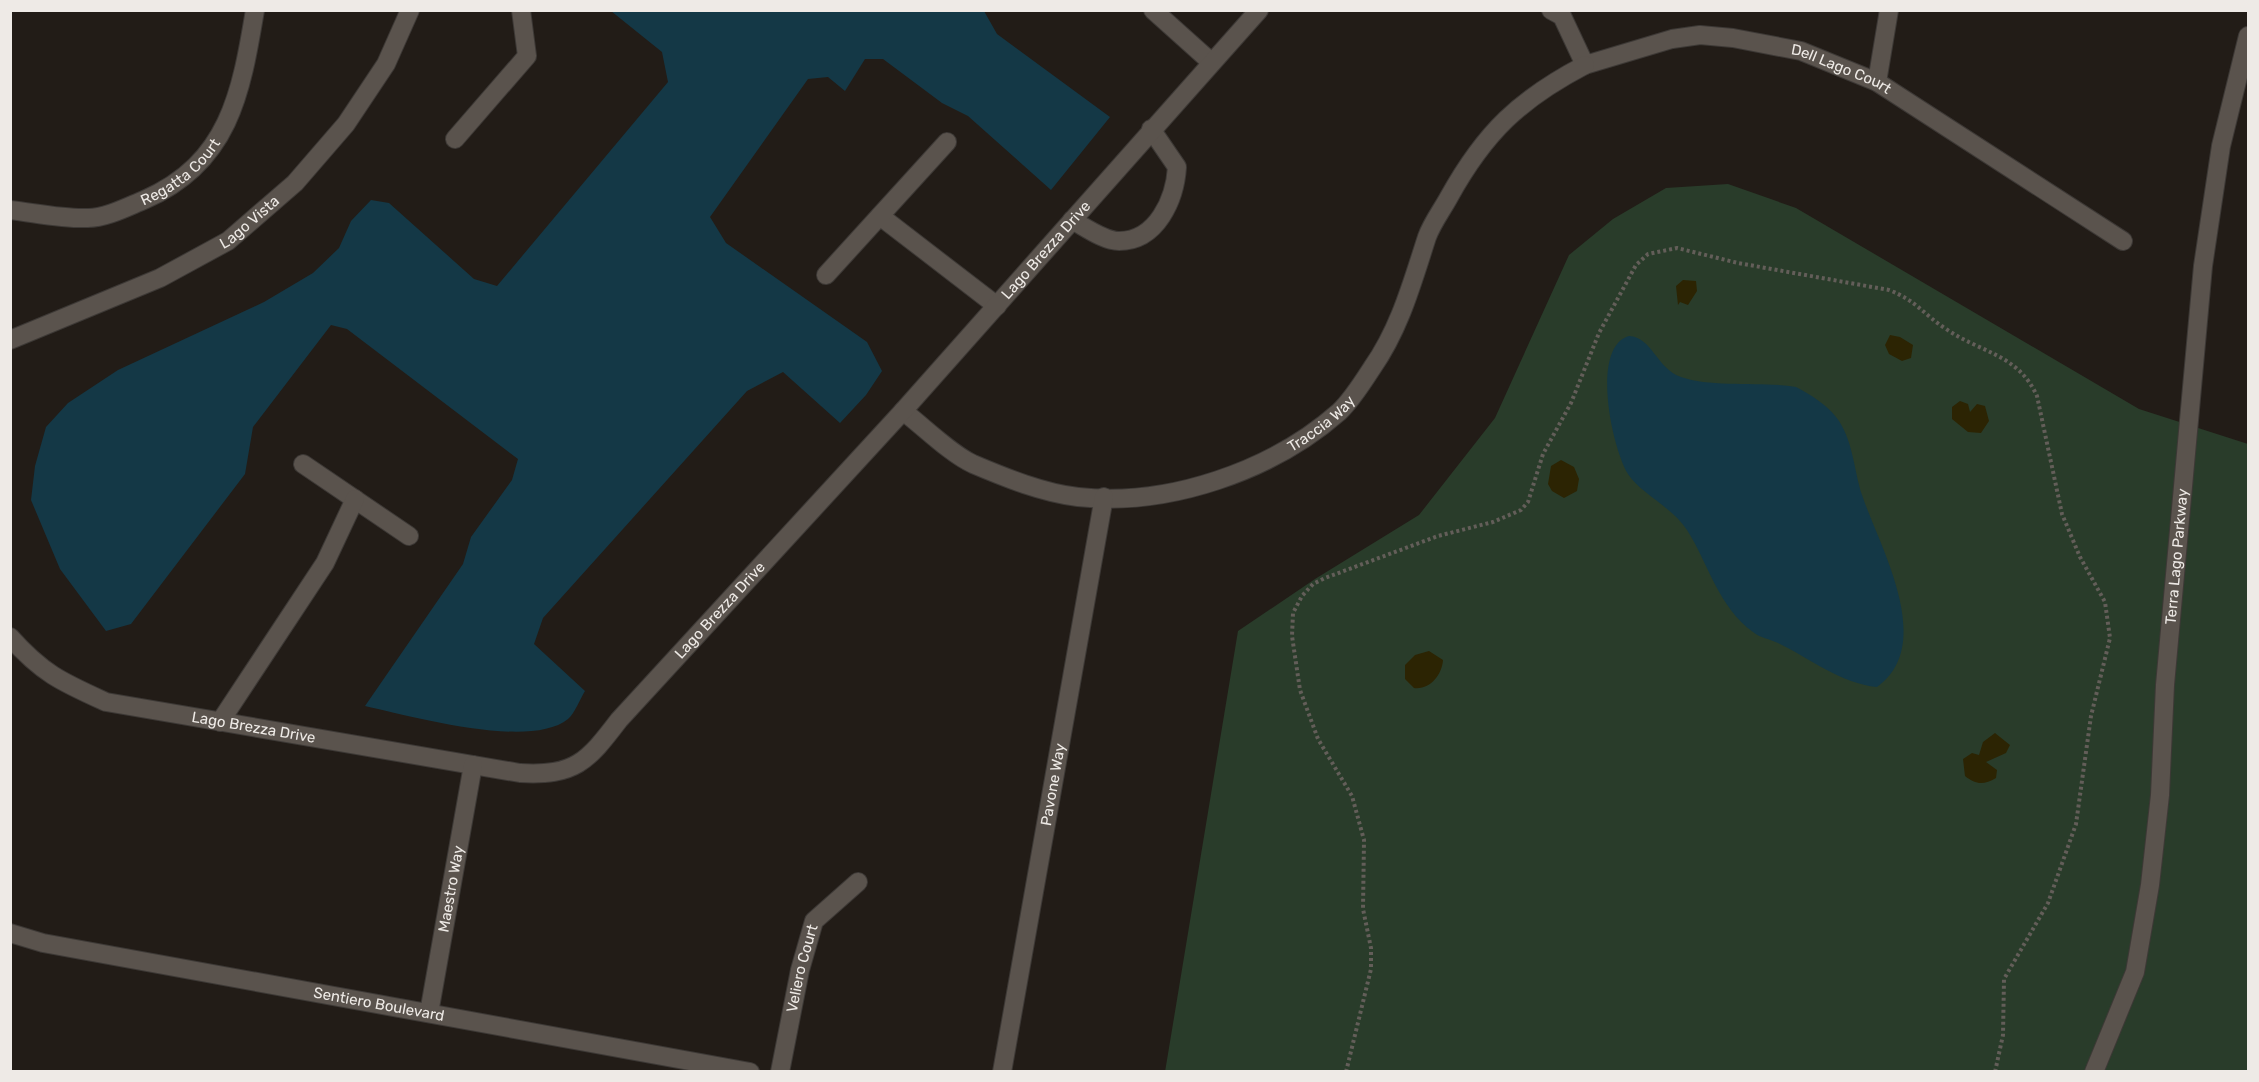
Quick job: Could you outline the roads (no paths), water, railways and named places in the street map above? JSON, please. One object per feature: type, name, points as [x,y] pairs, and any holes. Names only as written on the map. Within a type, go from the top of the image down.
[{"type":"street","name":"Regatta Court","points":[[10,210],[90,218],[124,209],[163,192],[199,166],[226,125],[244,76],[255,10]]},
{"type":"street","name":"Lago Vista","points":[[10,340],[160,278],[228,241],[295,183],[346,124],[386,64],[410,10]]},
{"type":"street","points":[[455,139],[527,56],[521,10]]},
{"type":"street","points":[[1153,10],[1211,62]]},
{"type":"street","name":"Lago Brezza Drive","points":[[10,637],[34,664],[64,683],[106,702],[520,773],[550,775],[571,769],[596,751],[619,720],[903,411],[1259,10]]},
{"type":"street","points":[[1551,10],[1562,16],[1585,65]]},
{"type":"street","points":[[1877,82],[1889,10]]},
{"type":"street","name":"Dell Lago Court","points":[[1585,65],[1672,39],[1700,35],[1733,38],[1801,51],[1877,82],[2123,242]]},
{"type":"street","name":"Terra Lago Parkway","points":[[2094,1071],[2134,972],[2150,885],[2160,795],[2164,685],[2203,266],[2221,146],[2248,36]]},
{"type":"street","name":"Traccia Way","points":[[903,411],[970,463],[1026,484],[1078,497],[1132,497],[1185,488],[1244,472],[1294,446],[1340,411],[1373,367],[1396,326],[1416,275],[1428,235],[1483,143],[1515,110],[1546,86],[1585,65]]},
{"type":"street","points":[[1072,220],[1117,242],[1140,238],[1159,218],[1171,201],[1177,167],[1151,129]]},
{"type":"street","points":[[826,275],[947,142]]},
{"type":"street","points":[[880,216],[997,306]]},
{"type":"street","points":[[303,465],[409,536]]},
{"type":"street","name":"Pavone Way","points":[[1002,1071],[1104,497]]},
{"type":"street","points":[[220,722],[325,563],[355,500]]},
{"type":"street","name":"Maestro Way","points":[[429,1013],[473,765]]},
{"type":"street","name":"Veliero Court","points":[[780,1071],[800,970],[814,921],[858,882]]},
{"type":"street","name":"Sentiero Boulevard","points":[[10,933],[43,944],[750,1071]]},
{"type":"water","points":[[611,11],[984,11],[997,34],[1110,117],[1051,190],[968,116],[942,103],[883,59],[865,59],[845,91],[828,77],[808,79],[710,217],[726,243],[867,342],[882,371],[866,395],[840,423],[783,372],[747,391],[543,618],[534,644],[585,691],[568,719],[550,728],[499,731],[439,723],[365,706],[463,564],[471,537],[512,480],[518,459],[347,329],[331,325],[253,427],[245,474],[131,624],[106,631],[60,569],[31,500],[35,466],[46,427],[68,403],[118,370],[264,302],[313,273],[339,248],[351,221],[371,200],[389,203],[474,279],[497,286],[668,82],[662,52]]},
{"type":"water","points":[[1629,336],[1643,342],[1666,367],[1681,377],[1707,382],[1796,387],[1828,408],[1842,425],[1862,495],[1890,567],[1903,621],[1902,646],[1894,668],[1877,687],[1838,676],[1778,643],[1759,636],[1741,622],[1723,598],[1681,522],[1640,488],[1628,474],[1611,422],[1607,378],[1610,359],[1617,344]]}]
